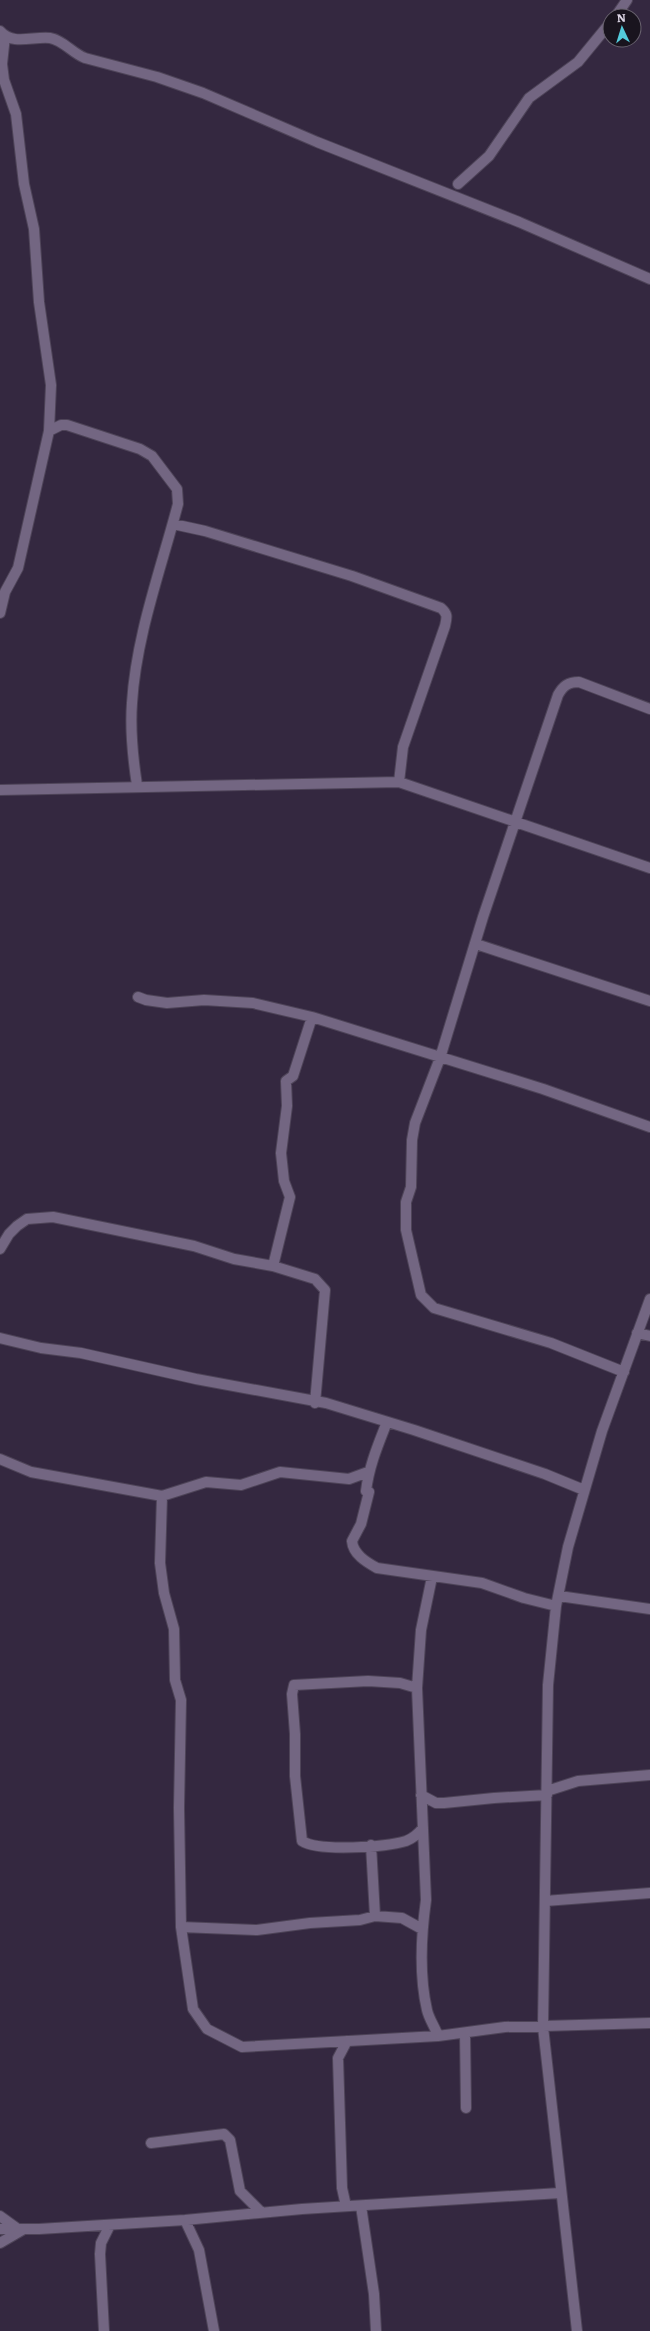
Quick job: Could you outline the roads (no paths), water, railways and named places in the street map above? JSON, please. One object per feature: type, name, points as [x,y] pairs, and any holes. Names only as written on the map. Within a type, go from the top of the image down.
[{"type":"street","points":[[0,613],[4,592],[18,568],[49,431],[51,385],[39,302],[34,228],[24,184],[16,114],[4,80],[2,64],[3,33],[18,39],[49,38],[58,40],[75,54],[85,58],[157,77],[203,93],[317,142],[519,222],[650,279]]},
{"type":"street","points":[[458,184],[489,156],[529,98],[578,62],[602,33]]},
{"type":"street","points":[[49,431],[61,424],[68,424],[140,449],[152,456],[177,489],[178,504],[140,648],[135,673],[132,704],[134,762],[137,785]]},
{"type":"street","points":[[172,524],[205,532],[385,586],[441,608],[446,612],[448,617],[403,747],[399,782]]},
{"type":"street","points":[[624,1372],[551,1344],[434,1308],[421,1295],[406,1230],[406,1202],[411,1186],[412,1140],[415,1124],[440,1058],[515,822],[520,812],[558,695],[566,684],[571,682],[579,682],[591,685],[650,710]]},
{"type":"street","points":[[2,788],[399,782],[650,868]]},
{"type":"street","points":[[476,944],[650,1001]]},
{"type":"street","points":[[138,997],[146,1000],[167,1003],[204,1000],[253,1003],[312,1017],[543,1089],[650,1127]]},
{"type":"street","points":[[273,1266],[290,1197],[284,1181],[281,1153],[287,1106],[286,1081],[293,1076],[312,1017]]},
{"type":"street","points":[[0,1249],[9,1234],[17,1226],[28,1219],[53,1217],[194,1246],[234,1259],[273,1266],[315,1279],[325,1290],[315,1403]]},
{"type":"street","points":[[577,2331],[560,2193],[543,2027],[548,1685],[558,1601],[568,1548],[584,1490],[650,1299]]},
{"type":"street","points":[[637,1333],[650,1336]]},
{"type":"street","points":[[0,1338],[41,1348],[81,1353],[315,1403],[326,1403],[545,1474],[584,1490]]},
{"type":"street","points":[[386,1422],[368,1472],[366,1491],[369,1492],[361,1524],[352,1541],[355,1551],[368,1563],[377,1568],[482,1583],[524,1598],[650,1609]]},
{"type":"street","points":[[0,1458],[30,1472],[162,1496],[206,1482],[241,1485],[280,1472],[349,1479],[368,1472]]},
{"type":"street","points":[[162,1496],[160,1563],[164,1593],[174,1629],[175,1680],[181,1700],[179,1808],[182,1926],[193,2009],[207,2029],[242,2048],[438,2036],[505,2027],[650,2024]]},
{"type":"street","points":[[432,1577],[422,1630],[417,1688],[426,1900],[422,1929],[422,1960],[427,2011],[438,2036]]},
{"type":"street","points":[[417,1688],[400,1683],[368,1681],[300,1683],[294,1685],[292,1688],[295,1776],[302,1841],[309,1845],[343,1848],[405,1841],[416,1836],[423,1828]]},
{"type":"street","points":[[422,1813],[436,1803],[547,1793],[578,1781],[650,1775]]},
{"type":"street","points":[[421,1795],[436,1803]]},
{"type":"street","points":[[405,1841],[424,1850]]},
{"type":"street","points":[[371,1845],[375,1916]]},
{"type":"street","points":[[545,1901],[650,1893]]},
{"type":"street","points":[[182,1926],[257,1930],[310,1922],[360,1920],[375,1916],[402,1918],[422,1929]]},
{"type":"street","points":[[464,2033],[466,2108]]},
{"type":"street","points":[[346,2206],[342,2188],[338,2058],[347,2041]]},
{"type":"street","points":[[151,2143],[224,2134],[230,2140],[240,2192],[261,2212]]},
{"type":"street","points":[[0,2229],[110,2225],[185,2220],[261,2212],[560,2193]]},
{"type":"street","points":[[361,2206],[374,2294],[376,2331]]},
{"type":"street","points":[[0,2216],[21,2229]]},
{"type":"street","points":[[185,2220],[198,2250],[214,2331]]},
{"type":"street","points":[[104,2331],[100,2254],[101,2243],[110,2225]]},
{"type":"street","points":[[0,2242],[21,2229]]}]
